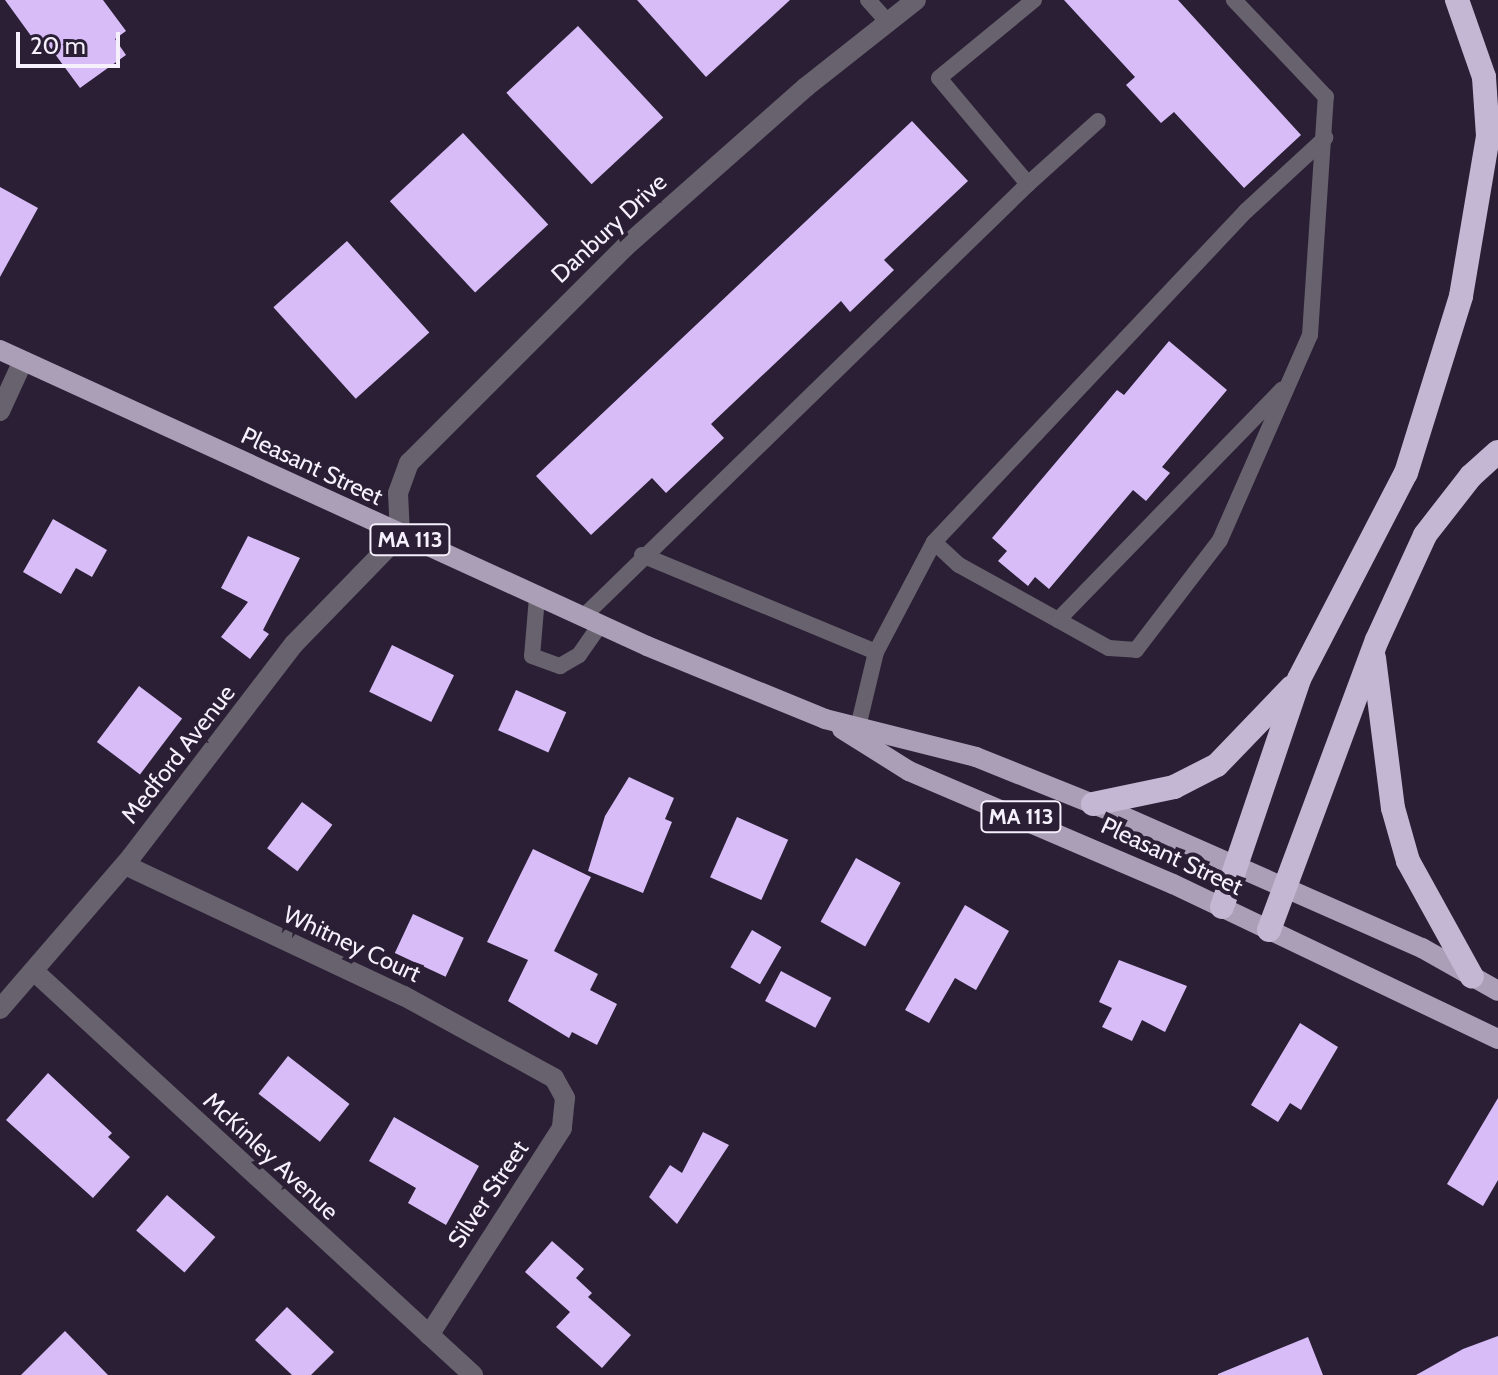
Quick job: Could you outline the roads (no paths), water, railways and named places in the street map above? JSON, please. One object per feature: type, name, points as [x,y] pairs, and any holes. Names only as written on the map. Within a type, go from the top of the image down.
[{"type":"highway","points":[[1222,907],[1299,679],[1406,473],[1461,296],[1488,136],[1484,77],[1457,0]]},
{"type":"highway","points":[[1269,930],[1373,652],[1425,535],[1471,476],[1498,452]]},
{"type":"highway","points":[[1373,652],[1393,808],[1408,861],[1472,977]]},
{"type":"highway","points":[[1093,804],[1174,787],[1217,765],[1299,679]]},
{"type":"main road","name":"Pleasant Street","points":[[0,350],[591,622],[825,719],[976,757],[1093,804],[1285,888],[1498,991]]},
{"type":"main road","name":"Pleasant Street","points":[[825,719],[909,771],[1222,907],[1498,1039]]},
{"type":"street","name":"Danbury Drive","points":[[400,535],[398,493],[409,463],[459,408],[625,247],[916,0]]},
{"type":"street","points":[[0,411],[23,361]]},
{"type":"street","name":"Medford Avenue","points":[[0,1009],[36,973],[125,865],[294,644],[400,535]]},
{"type":"street","name":"Whitney Court","points":[[125,865],[404,996],[554,1078]]},
{"type":"street","name":"McKinley Avenue","points":[[36,973],[473,1375]]},
{"type":"street","name":"Silver Street","points":[[429,1335],[562,1128],[565,1098],[554,1078]]},
{"type":"lane","points":[[868,0],[888,22]]},
{"type":"lane","points":[[1028,184],[939,78],[1034,0]]},
{"type":"lane","points":[[934,542],[959,565],[1109,648],[1136,650],[1220,540],[1310,335],[1325,138],[1326,97],[1234,0]]},
{"type":"lane","points":[[537,597],[532,656],[560,666],[579,655],[591,622],[642,555],[1028,184],[1098,121]]},
{"type":"lane","points":[[858,727],[876,652],[934,542],[1246,211],[1325,138]]},
{"type":"lane","points":[[1058,620],[1290,381]]},
{"type":"lane","points":[[642,555],[876,652]]}]
